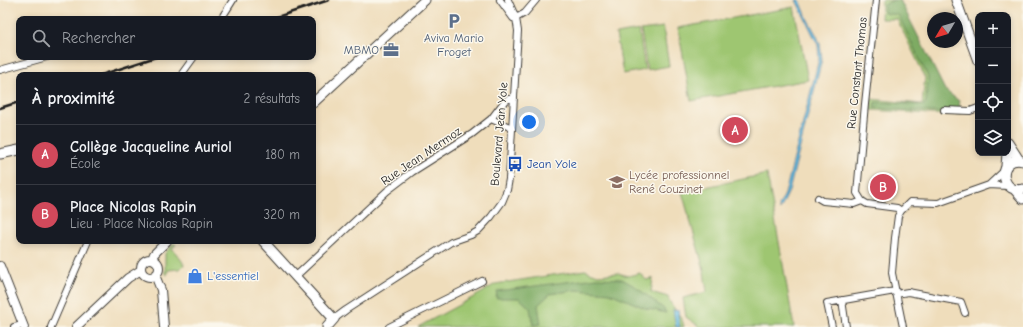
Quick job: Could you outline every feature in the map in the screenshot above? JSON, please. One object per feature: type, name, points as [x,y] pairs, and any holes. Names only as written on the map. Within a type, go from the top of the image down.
[{"type":"main road","points":[[316,101],[425,0]]},
{"type":"main road","points":[[956,0],[975,53]]},
{"type":"main road","points":[[1005,168],[1010,162],[1021,160],[1011,147]]},
{"type":"main road","points":[[0,154],[16,151]]},
{"type":"main road","points":[[1007,156],[1004,176],[1023,199]]},
{"type":"main road","points":[[266,244],[334,319]]},
{"type":"main road","name":"Boulevard Jean Yole","points":[[327,327],[334,319]]},
{"type":"street","points":[[223,16],[233,0]]},
{"type":"street","points":[[500,0],[512,18],[516,18],[525,13],[536,0]]},
{"type":"street","name":"Boulevard Jean Yole","points":[[334,319],[451,242],[471,236],[491,217],[504,197],[509,179],[518,38],[516,18],[508,0]]},
{"type":"street","name":"Rue Constant Thomas","points":[[862,201],[857,193],[876,0]]},
{"type":"street","points":[[0,70],[36,60]]},
{"type":"street","points":[[183,72],[192,60]]},
{"type":"street","name":"Rue Jean Mermoz","points":[[296,276],[387,191],[412,172],[472,134],[491,119],[504,102],[508,99],[514,99]]},
{"type":"street","points":[[944,110],[970,111],[975,109]]},
{"type":"street","points":[[491,119],[512,128]]},
{"type":"street","points":[[989,185],[1005,168]]},
{"type":"street","points":[[904,327],[893,281],[893,264],[898,216],[900,211],[910,202],[938,203],[989,185],[1015,188]]},
{"type":"street","points":[[818,198],[822,201],[854,204],[862,201],[867,204],[897,208],[900,211]]},
{"type":"street","points":[[51,327],[87,244]]},
{"type":"street","points":[[152,260],[154,254],[164,244]]},
{"type":"street","points":[[76,327],[128,278],[141,270],[144,261],[152,260],[158,265],[158,270],[155,275]]},
{"type":"street","points":[[0,266],[24,326],[14,327]]},
{"type":"street","points":[[141,270],[147,276],[155,275]]},
{"type":"street","points":[[155,275],[161,290],[164,327]]},
{"type":"street","points":[[389,327],[482,281]]},
{"type":"street","points":[[832,327],[827,303],[896,293],[908,292],[960,302],[965,313]]},
{"type":"street","points":[[842,300],[846,327]]},
{"type":"green space","points":[[882,0],[896,0],[946,102],[945,115],[871,110],[871,99],[922,104],[925,77],[897,19],[881,19]]},
{"type":"green space","points":[[893,0],[900,0],[945,90],[959,101],[961,114],[874,108],[875,102],[924,105],[926,101],[928,77],[898,15],[884,13],[884,5]]},
{"type":"green space","points":[[794,7],[808,80],[691,101],[678,28]]},
{"type":"green space","points":[[663,27],[669,66],[647,70],[641,30]]},
{"type":"green space","points":[[639,30],[645,70],[623,74],[616,34]]},
{"type":"green space","points":[[767,174],[794,327],[700,327],[686,317],[683,298],[707,292],[703,266],[682,192]]},
{"type":"green space","points":[[173,244],[175,244],[176,245],[172,248],[184,265],[180,269],[168,270],[167,275],[165,274],[165,253]]},
{"type":"green space","points":[[585,270],[598,275],[618,273],[628,276],[640,273],[646,280],[653,278],[651,292],[668,297],[669,301],[679,314],[684,327],[418,327],[495,284]]},
{"type":"green space","points":[[597,278],[622,279],[636,287],[664,309],[666,313],[645,308],[610,293],[576,290],[550,294],[538,305],[541,324],[533,325],[530,308],[519,298],[496,298],[497,291]]},
{"type":"water","points":[[796,0],[800,0],[808,20],[817,36],[820,44],[822,59],[789,191],[780,210],[779,206],[785,194],[819,59],[818,45]]},
{"type":"water","points":[[673,310],[679,311],[678,315],[680,327],[676,327]]},
{"type":"railway","points":[[280,16],[329,0]]},
{"type":"railway","points":[[110,72],[147,60]]},
{"type":"railway","points":[[0,108],[16,103]]},
{"type":"place","name":"Aviva Mario Froget","points":[[454,21]]},
{"type":"place","name":"MBMO","points":[[391,50]]},
{"type":"place","name":"Collège Jacqueline Auriol","points":[[735,130]]},
{"type":"place","name":"Jean Yole","points":[[515,164]]},
{"type":"place","name":"Lycée professionnel René Couzinet","points":[[617,182]]},
{"type":"place","name":"Place Nicolas Rapin","points":[[883,187]]},
{"type":"place","name":"L'essentiel","points":[[195,276]]}]
